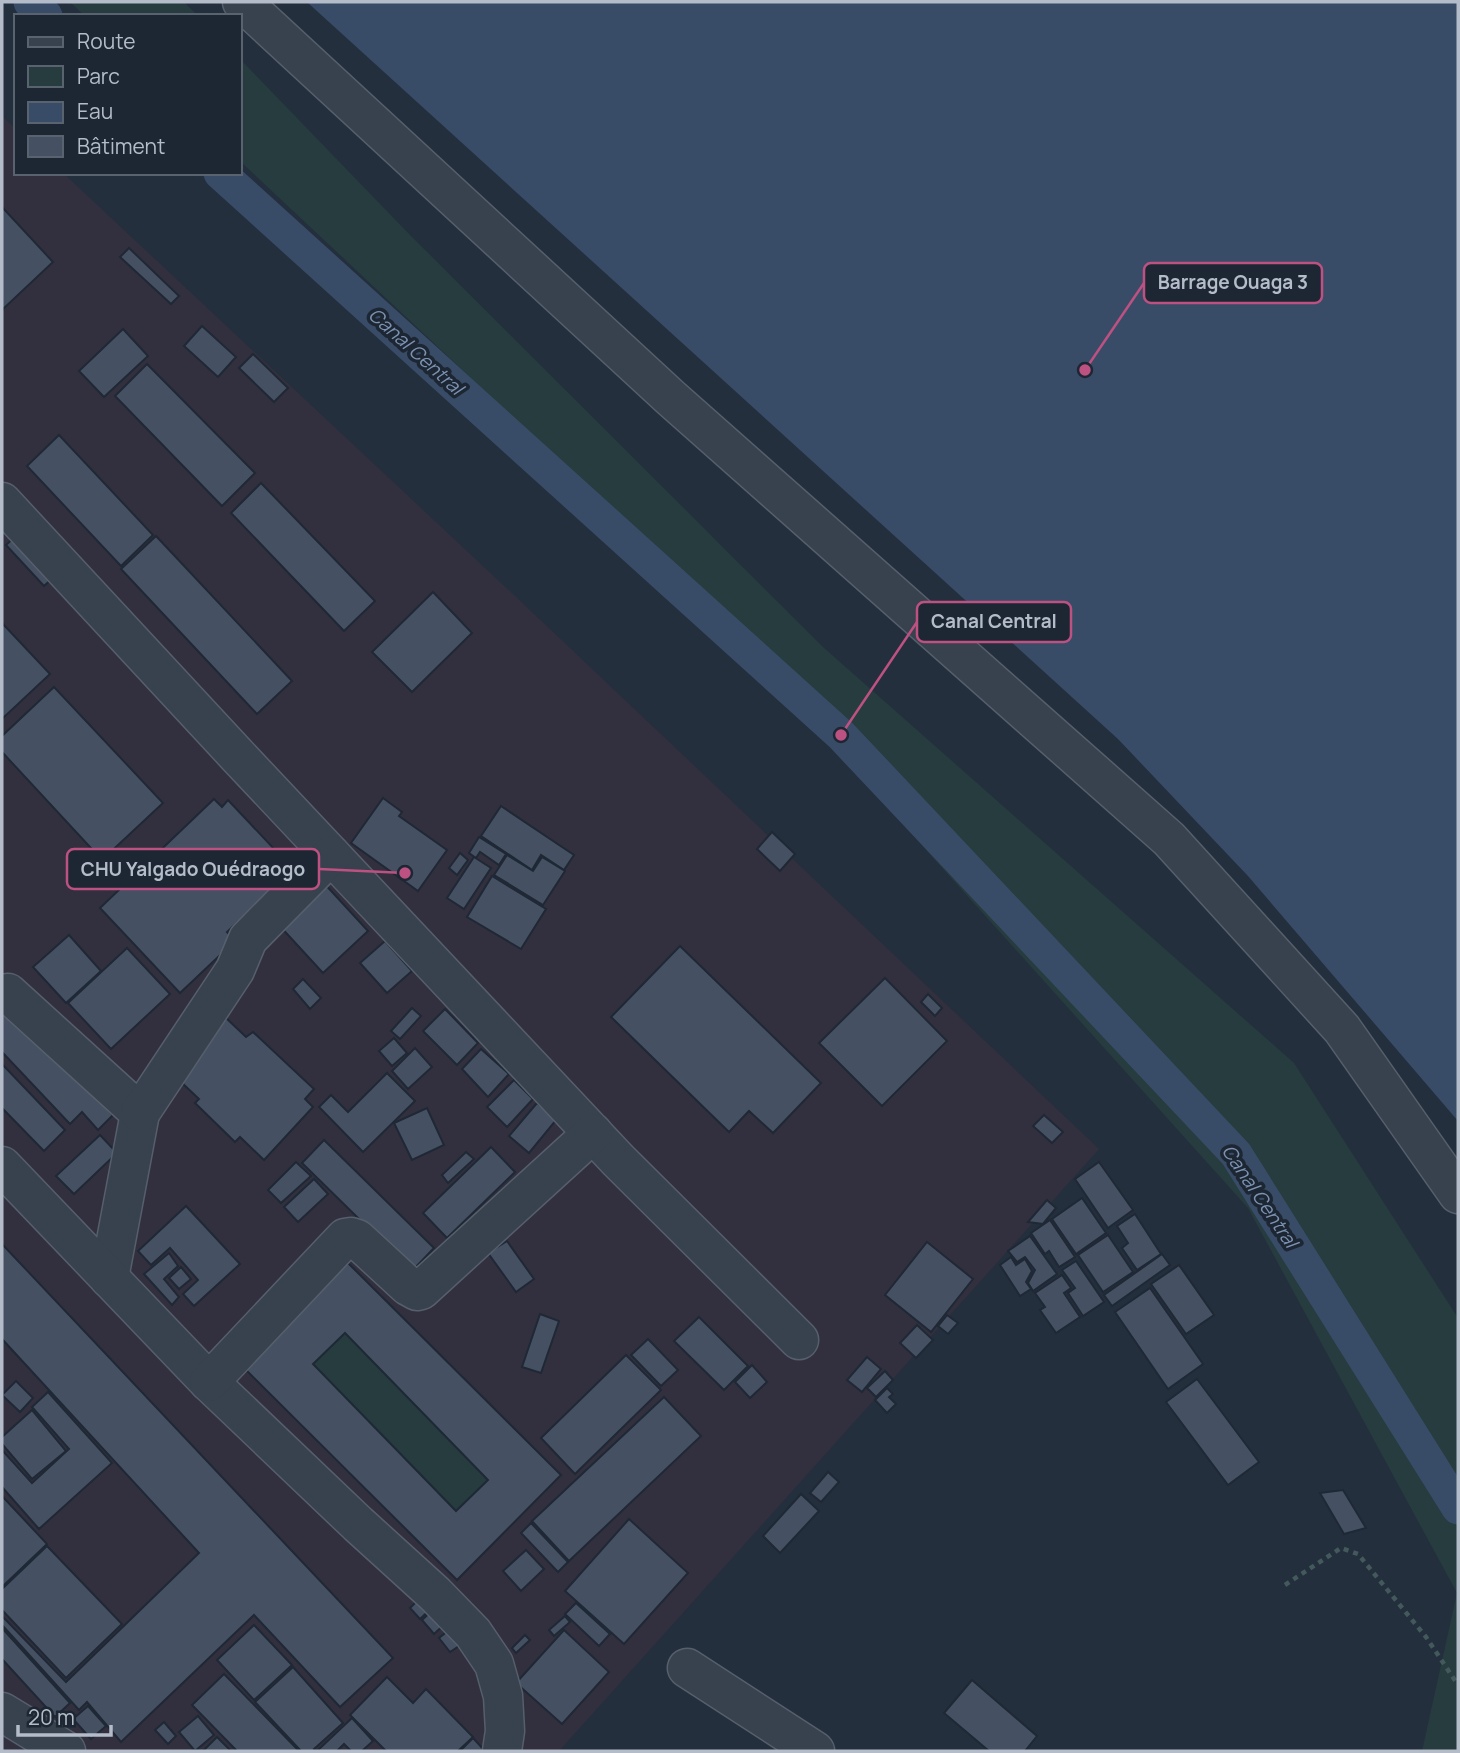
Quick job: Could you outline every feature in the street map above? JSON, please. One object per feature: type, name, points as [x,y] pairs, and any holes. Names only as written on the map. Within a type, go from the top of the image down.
[{"type":"street","points":[[242,2],[670,398],[1169,839],[1342,1029],[1458,1194]]},
{"type":"street","points":[[2,502],[593,1133],[799,1340]]},
{"type":"street","points":[[109,1278],[140,1113],[235,970],[248,939],[331,855]]},
{"type":"street","points":[[8,993],[140,1113]]},
{"type":"street","points":[[209,1382],[345,1238],[357,1239],[408,1286],[417,1291],[421,1290],[593,1133]]},
{"type":"street","points":[[2,1166],[209,1382],[473,1633],[494,1664],[503,1696],[505,1731],[502,1751]]},
{"type":"street","points":[[687,1668],[815,1751]]},
{"type":"street","points":[[2,1712],[66,1751]]},
{"type":"path","points":[[1285,1585],[1341,1548],[1359,1554],[1426,1637],[1458,1685]]},
{"type":"shaded area","points":[[2,116],[14,127],[14,175],[65,175],[1099,1149],[559,1751],[2,1751]]},
{"type":"green space","points":[[70,2],[184,2],[196,14],[83,14]]},
{"type":"green space","points":[[242,61],[410,235],[823,647],[1294,1063],[1458,1318],[1458,1751],[1422,1751],[1457,1593],[1248,1208],[670,565],[242,163]]},
{"type":"green space","points":[[345,1333],[488,1480],[456,1511],[313,1364]]},
{"type":"water","points":[[307,2],[1458,2],[1458,1121],[1248,876],[1118,739]]},
{"type":"building","points":[[2,207],[53,262],[2,310]]},
{"type":"building","points":[[129,248],[179,296],[171,304],[120,257]]},
{"type":"building","points":[[202,326],[236,357],[218,377],[184,346]]},
{"type":"building","points":[[123,329],[148,356],[104,397],[79,371]]},
{"type":"building","points":[[253,354],[288,388],[274,402],[239,368]]},
{"type":"building","points":[[147,364],[255,473],[222,506],[115,396]]},
{"type":"building","points":[[59,435],[153,535],[121,566],[27,466]]},
{"type":"building","points":[[261,483],[375,601],[344,631],[231,513]]},
{"type":"building","points":[[18,534],[56,575],[44,586],[6,545]]},
{"type":"building","points":[[156,536],[292,681],[257,714],[121,569]]},
{"type":"building","points":[[433,592],[472,633],[412,692],[372,652]]},
{"type":"building","points":[[2,623],[50,674],[2,719]]},
{"type":"building","points":[[54,687],[163,803],[102,860],[2,752],[2,736]]},
{"type":"building","points":[[383,798],[402,812],[399,816],[447,850],[418,891],[351,843]]},
{"type":"building","points":[[214,799],[222,807],[228,800],[293,869],[227,932],[235,941],[180,993],[100,908]]},
{"type":"building","points":[[501,806],[574,855],[564,870],[541,855],[532,870],[481,836]]},
{"type":"building","points":[[772,832],[795,854],[780,871],[757,849]]},
{"type":"building","points":[[479,837],[506,854],[499,865],[480,852],[476,858],[469,853]]},
{"type":"building","points":[[460,853],[468,860],[457,875],[449,868]]},
{"type":"building","points":[[507,855],[533,871],[542,857],[565,871],[543,905],[494,875]]},
{"type":"building","points":[[474,857],[491,868],[464,909],[447,898]]},
{"type":"building","points":[[492,876],[546,909],[521,949],[467,917]]},
{"type":"building","points":[[322,881],[368,931],[323,973],[277,923]]},
{"type":"building","points":[[69,935],[101,971],[66,1003],[33,967]]},
{"type":"building","points":[[385,941],[412,971],[387,993],[360,963]]},
{"type":"building","points":[[680,946],[821,1083],[773,1133],[749,1111],[729,1132],[611,1017]]},
{"type":"building","points":[[127,948],[170,994],[111,1049],[68,1003]]},
{"type":"building","points":[[885,978],[947,1041],[882,1106],[819,1043]]},
{"type":"building","points":[[303,979],[321,998],[310,1009],[293,989]]},
{"type":"building","points":[[928,994],[942,1008],[935,1016],[921,1002]]},
{"type":"building","points":[[4,999],[113,1115],[98,1130],[82,1112],[70,1124],[2,1052]]},
{"type":"building","points":[[412,1008],[421,1016],[400,1039],[391,1031]]},
{"type":"building","points":[[445,1009],[478,1043],[457,1065],[423,1031]]},
{"type":"building","points":[[225,1017],[246,1037],[253,1032],[314,1089],[305,1099],[313,1107],[264,1160],[240,1137],[235,1142],[195,1103],[199,1099],[180,1081]]},
{"type":"building","points":[[394,1038],[407,1053],[392,1066],[379,1051]]},
{"type":"building","points":[[415,1048],[432,1067],[408,1089],[392,1071]]},
{"type":"building","points":[[481,1049],[509,1074],[488,1097],[462,1069]]},
{"type":"building","points":[[2,1064],[65,1130],[44,1151],[2,1108]]},
{"type":"building","points":[[387,1073],[415,1101],[363,1152],[319,1107],[331,1095],[348,1112]]},
{"type":"building","points":[[514,1080],[533,1099],[507,1127],[487,1107]]},
{"type":"building","points":[[537,1103],[557,1119],[529,1153],[509,1136]]},
{"type":"building","points":[[427,1108],[444,1145],[412,1160],[394,1123]]},
{"type":"building","points":[[1044,1115],[1063,1132],[1052,1143],[1033,1126]]},
{"type":"building","points":[[100,1135],[117,1153],[74,1194],[56,1176]]},
{"type":"building","points":[[324,1140],[434,1248],[412,1271],[302,1163]]},
{"type":"building","points":[[491,1147],[515,1172],[447,1238],[423,1213]]},
{"type":"building","points":[[466,1152],[474,1159],[448,1183],[442,1175]]},
{"type":"building","points":[[296,1162],[311,1176],[281,1203],[268,1190]]},
{"type":"building","points":[[1099,1162],[1133,1210],[1108,1228],[1075,1179]]},
{"type":"building","points":[[314,1179],[328,1194],[298,1222],[284,1207]]},
{"type":"building","points":[[1082,1198],[1106,1233],[1076,1254],[1052,1219]]},
{"type":"building","points":[[1047,1200],[1056,1208],[1043,1224],[1028,1222]]},
{"type":"building","points":[[186,1206],[240,1264],[194,1306],[183,1294],[198,1280],[170,1248],[151,1265],[138,1251]]},
{"type":"building","points":[[1135,1214],[1161,1254],[1137,1270],[1122,1248],[1128,1243],[1117,1226]]},
{"type":"building","points":[[1050,1220],[1075,1257],[1059,1267],[1049,1251],[1045,1254],[1031,1233]]},
{"type":"building","points":[[1108,1235],[1133,1272],[1103,1292],[1078,1255]]},
{"type":"building","points":[[1030,1236],[1057,1274],[1033,1291],[1028,1283],[1035,1270],[1025,1257],[1017,1262],[1008,1251]]},
{"type":"building","points":[[507,1241],[534,1279],[516,1292],[488,1253]]},
{"type":"building","points":[[927,1242],[973,1279],[931,1332],[885,1295]]},
{"type":"building","points":[[2,1244],[393,1658],[340,1707],[254,1615],[121,1742],[87,1702],[79,1710],[2,1625],[2,1616],[66,1682],[199,1553],[2,1339]]},
{"type":"building","points":[[169,1253],[178,1266],[164,1279],[179,1297],[172,1305],[144,1274]]},
{"type":"building","points":[[1162,1254],[1170,1265],[1112,1306],[1104,1295]]},
{"type":"building","points":[[1011,1257],[1016,1265],[1025,1259],[1032,1271],[1026,1282],[1031,1289],[1020,1296],[1000,1265]]},
{"type":"building","points":[[346,1261],[561,1475],[457,1580],[242,1366]],"holes":[[[345,1333],[488,1480],[456,1511],[313,1364]]]},
{"type":"building","points":[[1076,1261],[1104,1302],[1083,1316],[1068,1293],[1075,1288],[1062,1270]]},
{"type":"building","points":[[1179,1265],[1214,1315],[1186,1334],[1151,1284]]},
{"type":"building","points":[[181,1267],[191,1279],[179,1289],[169,1278]]},
{"type":"building","points":[[1062,1275],[1071,1288],[1064,1293],[1080,1317],[1056,1333],[1040,1310],[1045,1307],[1035,1293]]},
{"type":"building","points":[[1150,1288],[1203,1364],[1168,1389],[1115,1312]]},
{"type":"building","points":[[540,1314],[559,1321],[541,1373],[522,1367]]},
{"type":"building","points":[[947,1315],[958,1323],[948,1334],[938,1326]]},
{"type":"building","points":[[699,1317],[748,1366],[724,1390],[674,1341]]},
{"type":"building","points":[[917,1325],[933,1340],[916,1358],[900,1343]]},
{"type":"building","points":[[648,1339],[678,1370],[661,1386],[631,1355]]},
{"type":"building","points":[[626,1355],[661,1390],[575,1474],[541,1438]]},
{"type":"building","points":[[867,1357],[881,1369],[862,1392],[847,1380]]},
{"type":"building","points":[[752,1365],[767,1382],[750,1398],[735,1382]]},
{"type":"building","points":[[885,1371],[893,1380],[876,1397],[867,1388]]},
{"type":"building","points":[[1197,1379],[1259,1462],[1228,1485],[1166,1402]]},
{"type":"building","points":[[16,1381],[33,1398],[20,1412],[2,1395]]},
{"type":"building","points":[[887,1388],[893,1394],[889,1397],[896,1404],[887,1413],[875,1400]]},
{"type":"building","points":[[48,1392],[112,1463],[39,1529],[2,1487],[2,1450],[32,1483],[69,1449],[32,1407]]},
{"type":"building","points":[[664,1397],[701,1436],[569,1561],[532,1521]]},
{"type":"building","points":[[32,1410],[66,1451],[32,1479],[2,1444],[2,1437]]},
{"type":"building","points":[[828,1472],[839,1482],[821,1502],[810,1493]]},
{"type":"building","points":[[1343,1490],[1366,1528],[1344,1534],[1320,1493]]},
{"type":"building","points":[[801,1494],[819,1511],[780,1553],[763,1536]]},
{"type":"building","points":[[2,1496],[47,1544],[2,1587]]},
{"type":"building","points":[[629,1519],[688,1573],[624,1644],[565,1591]]},
{"type":"building","points":[[531,1523],[568,1562],[558,1572],[521,1533]]},
{"type":"building","points":[[47,1546],[122,1624],[66,1678],[2,1610],[2,1589]]},
{"type":"building","points":[[526,1550],[544,1569],[521,1591],[503,1571]]},
{"type":"building","points":[[423,1595],[434,1606],[420,1619],[410,1608]]},
{"type":"building","points":[[576,1603],[610,1634],[599,1646],[565,1614]]},
{"type":"building","points":[[435,1608],[447,1622],[434,1634],[422,1620]]},
{"type":"building","points":[[565,1616],[570,1622],[554,1636],[549,1630]]},
{"type":"building","points":[[254,1625],[292,1665],[254,1700],[217,1660]]},
{"type":"building","points":[[453,1627],[465,1642],[450,1652],[439,1638]]},
{"type":"building","points":[[2,1628],[70,1703],[55,1717],[2,1659]]},
{"type":"building","points":[[564,1630],[609,1672],[562,1724],[516,1683]]},
{"type":"building","points":[[525,1635],[530,1640],[516,1653],[512,1648]]},
{"type":"building","points":[[293,1667],[343,1723],[314,1749],[316,1751],[301,1751],[255,1702]]},
{"type":"building","points":[[224,1674],[299,1751],[237,1751],[192,1705]]},
{"type":"building","points":[[387,1677],[413,1703],[426,1689],[473,1737],[458,1751],[386,1751],[350,1715]]},
{"type":"building","points":[[972,1680],[1037,1736],[1025,1751],[989,1751],[944,1713]]},
{"type":"building","points":[[88,1706],[106,1726],[91,1739],[73,1719]]},
{"type":"building","points":[[198,1716],[214,1735],[195,1751],[179,1732]]},
{"type":"building","points":[[352,1718],[373,1741],[362,1751],[351,1751],[344,1744],[337,1751],[317,1751]]},
{"type":"building","points":[[164,1722],[176,1736],[168,1744],[155,1730]]},
{"type":"building","points":[[217,1737],[231,1751],[203,1751]]},
{"type":"building","points":[[473,1738],[485,1751],[460,1751]]},
{"type":"waterway","name":"Canal Central","points":[[30,2],[44,14]]},
{"type":"waterway","name":"Canal Central","points":[[222,175],[841,735],[1236,1154],[1458,1508]]},
{"type":"place","name":"Barrage Ouaga 3","points":[[1085,370]]},
{"type":"place","name":"Canal Central","points":[[841,735]]},
{"type":"place","name":"CHU Yalgado Ouédraogo","points":[[405,873]]}]
